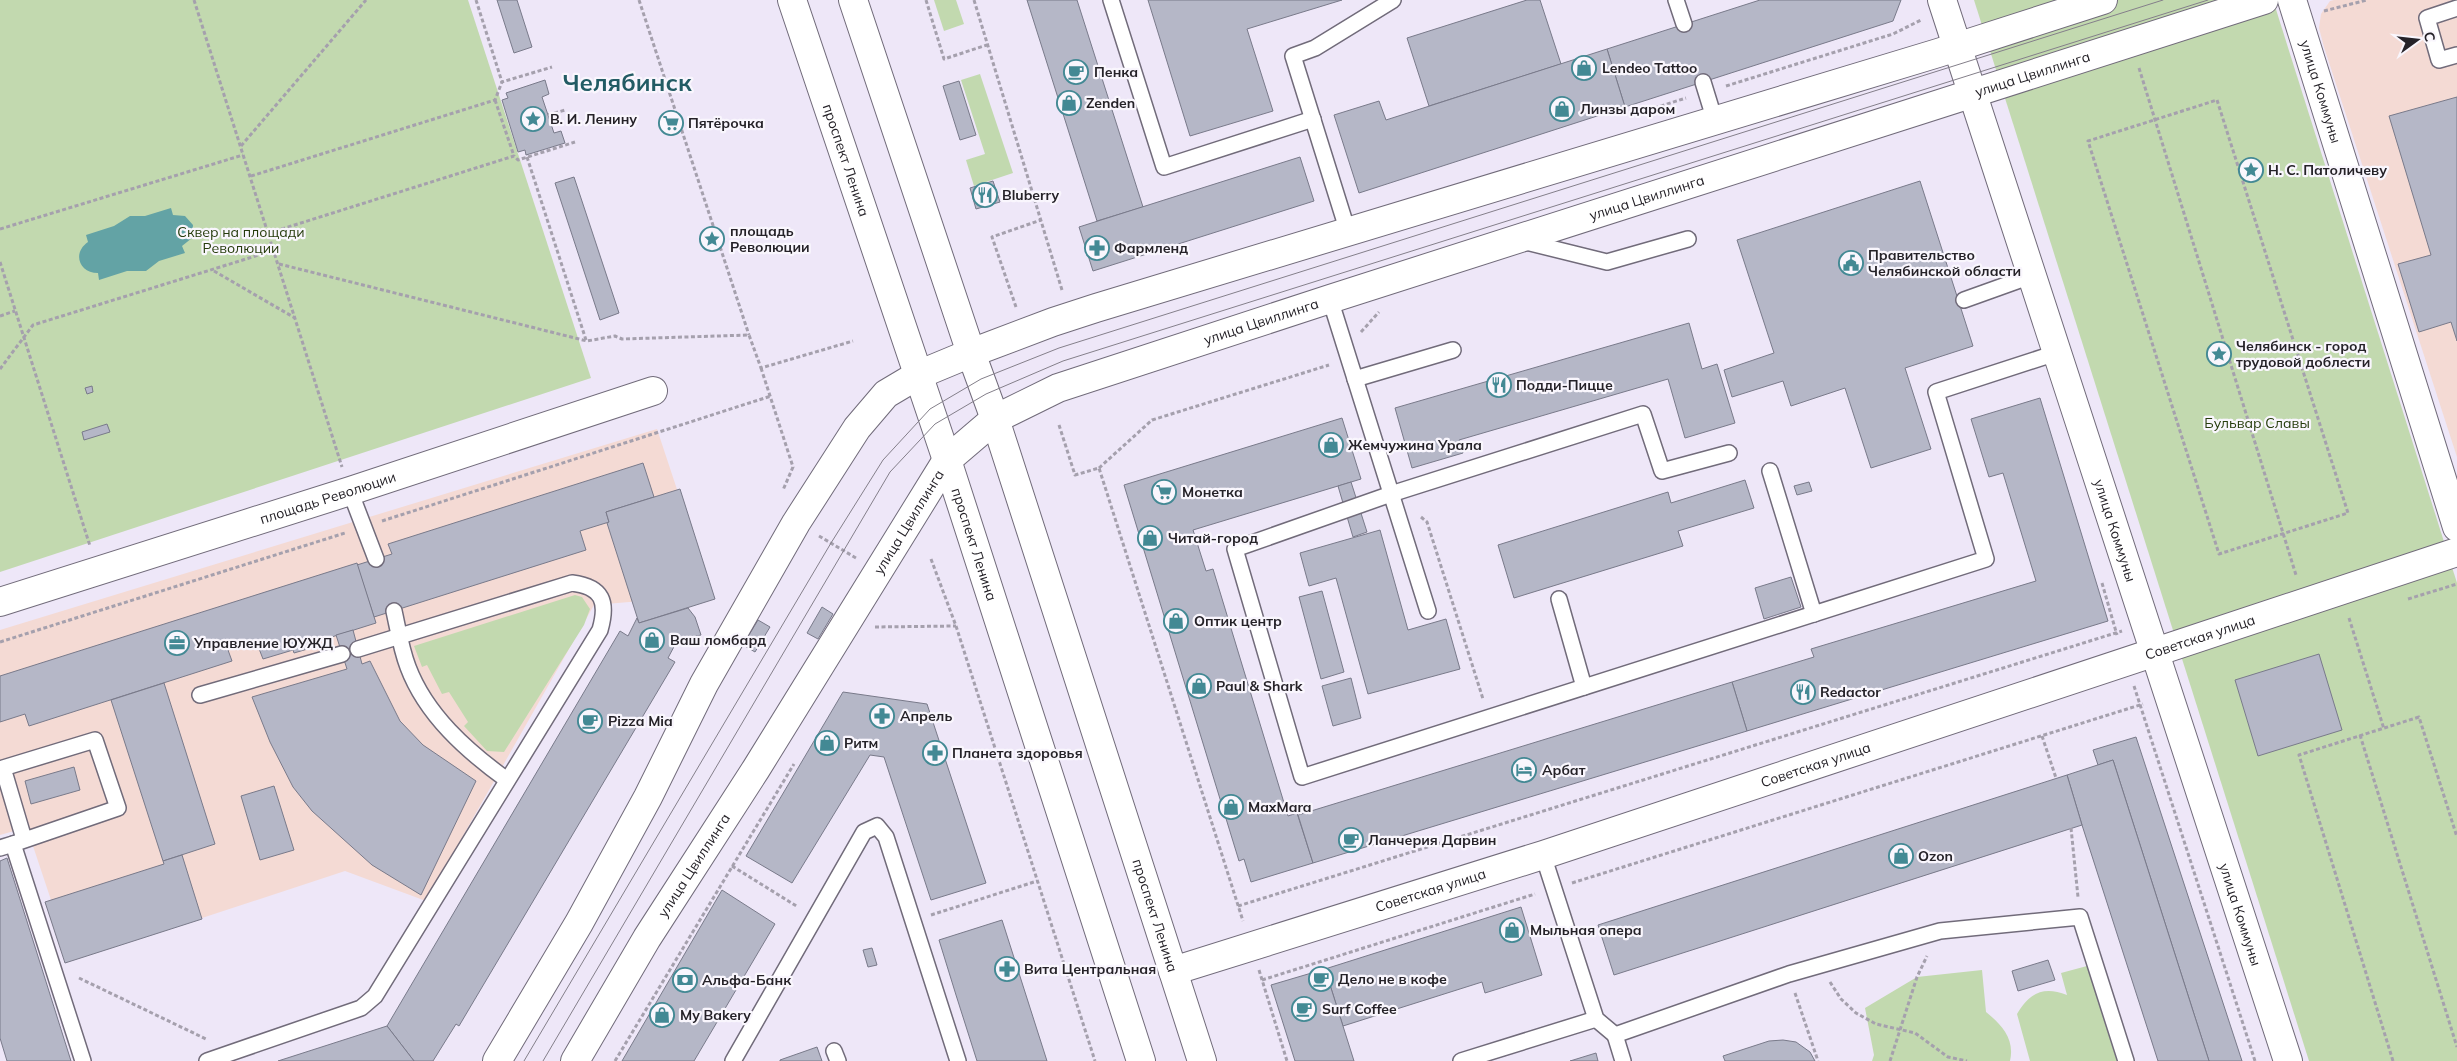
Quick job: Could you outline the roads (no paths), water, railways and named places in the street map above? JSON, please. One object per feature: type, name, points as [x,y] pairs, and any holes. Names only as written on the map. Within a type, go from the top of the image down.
[{"type":"main road","name":"проспект Ленина","points":[[792,0],[947,460],[1141,1061]]},
{"type":"main road","name":"проспект Ленина","points":[[853,0],[971,353],[995,419],[1202,1061]]},
{"type":"main road","points":[[497,1061],[579,923],[648,797],[708,676],[796,523],[857,428],[886,394],[918,375],[1062,319],[1957,47],[2103,0]]},
{"type":"main road","name":"улица Цвиллинга","points":[[575,1061],[647,938],[756,769],[947,460],[995,419],[1058,388],[1330,298],[2264,0]]},
{"type":"main road","name":"улица Коммуны","points":[[2292,0],[2457,527]]},
{"type":"main road","name":"улица Коммуны","points":[[1944,4],[2056,353],[2288,1061]]},
{"type":"main road","name":"площадь Революции","points":[[0,602],[350,491],[653,391]]},
{"type":"main road","name":"Советская улица","points":[[1173,971],[1543,855],[2457,552]]},
{"type":"lane","points":[[1111,0],[1164,167],[1313,119]]},
{"type":"lane","points":[[1348,232],[1293,56],[1315,48],[1393,0]]},
{"type":"lane","points":[[1676,0],[1684,24]]},
{"type":"lane","points":[[2457,8],[2426,18],[2439,60],[2457,55]]},
{"type":"lane","points":[[1704,87],[1715,121]]},
{"type":"lane","points":[[1516,239],[1607,262],[1688,238]]},
{"type":"lane","points":[[1964,300],[2031,276]]},
{"type":"lane","points":[[1330,298],[1428,611]]},
{"type":"lane","points":[[1355,379],[1453,350]]},
{"type":"lane","points":[[1728,452],[1662,471],[1643,414],[1391,494],[1235,549],[1302,777],[1986,559],[1936,392],[2056,353]]},
{"type":"lane","points":[[1770,471],[1814,614]]},
{"type":"lane","points":[[350,491],[376,559]]},
{"type":"lane","points":[[207,1061],[361,1008],[375,996],[600,630],[605,612],[601,597],[590,585],[572,582],[358,649]]},
{"type":"lane","points":[[1559,599],[1584,687]]},
{"type":"lane","points":[[394,611],[408,668],[425,698],[448,731],[475,757],[507,780]]},
{"type":"lane","points":[[200,695],[342,654]]},
{"type":"lane","points":[[12,843],[118,808],[95,740],[3,768],[12,843],[83,1061]]},
{"type":"lane","points":[[733,1061],[864,832],[877,826],[886,837],[958,1061]]},
{"type":"lane","points":[[1543,855],[1596,1019],[1615,1035],[1623,1061]]},
{"type":"lane","points":[[1615,1035],[1789,974],[1940,931],[2080,917],[2126,1061]]},
{"type":"lane","points":[[1461,1061],[1596,1019]]},
{"type":"tram line","points":[[524,1061],[831,543],[883,460],[930,409],[981,379],[1059,348],[2163,0]]},
{"type":"tram line","points":[[543,1061],[890,472],[935,424],[986,394],[1063,361],[2208,0]]},
{"type":"place","name":"Lendeo Tattoo","points":[[1584,68]]},
{"type":"place","name":"Пенка","points":[[1076,72]]},
{"type":"place","name":"Zenden","points":[[1069,103]]},
{"type":"place","name":"Линзы даром","points":[[1562,109]]},
{"type":"place","name":"В. И. Ленину","points":[[533,119]]},
{"type":"place","name":"Пятёрочка","points":[[671,123]]},
{"type":"place","name":"Н. С. Патоличеву","points":[[2251,170]]},
{"type":"place","name":"Bluberry","points":[[985,195]]},
{"type":"place","name":"площадь Революции","points":[[712,239]]},
{"type":"place","name":"Фармленд","points":[[1097,248]]},
{"type":"place","name":"Правительство Челябинской области","points":[[1851,263]]},
{"type":"place","name":"Челябинск - город трудовой доблести","points":[[2219,354]]},
{"type":"place","name":"Подди-Пицце","points":[[1499,385]]},
{"type":"place","name":"Жемчужина Урала","points":[[1331,445]]},
{"type":"place","name":"Монетка","points":[[1164,492]]},
{"type":"place","name":"Читай-город","points":[[1150,538]]},
{"type":"place","name":"Оптик центр","points":[[1176,621]]},
{"type":"place","name":"Ваш ломбард","points":[[652,640]]},
{"type":"place","name":"Управление ЮУЖД","points":[[177,643]]},
{"type":"place","name":"Paul & Shark","points":[[1199,686]]},
{"type":"place","name":"Redactor","points":[[1803,692]]},
{"type":"place","name":"Апрель","points":[[882,716]]},
{"type":"place","name":"Pizza Mia","points":[[590,721]]},
{"type":"place","name":"Ритм","points":[[827,743]]},
{"type":"place","name":"Планета здоровья","points":[[935,753]]},
{"type":"place","name":"Арбат","points":[[1524,770]]},
{"type":"place","name":"MaxMara","points":[[1231,807]]},
{"type":"place","name":"Ланчерия Дарвин","points":[[1351,840]]},
{"type":"place","name":"Ozon","points":[[1901,856]]},
{"type":"place","name":"Мыльная опера","points":[[1512,930]]},
{"type":"place","name":"Вита Центральная","points":[[1007,969]]},
{"type":"place","name":"Дело не в кофе","points":[[1321,979]]},
{"type":"place","name":"Альфа-Банк","points":[[685,980]]},
{"type":"place","name":"Surf Coffee","points":[[1304,1009]]},
{"type":"place","name":"My Bakery","points":[[662,1015]]},
{"type":"district","name":"Челябинск","points":[[627,83]]},
{"type":"park label","name":"Сквер на площади Революции","points":[[241,240]]},
{"type":"park label","name":"Бульвар Славы","points":[[2257,423]]}]
